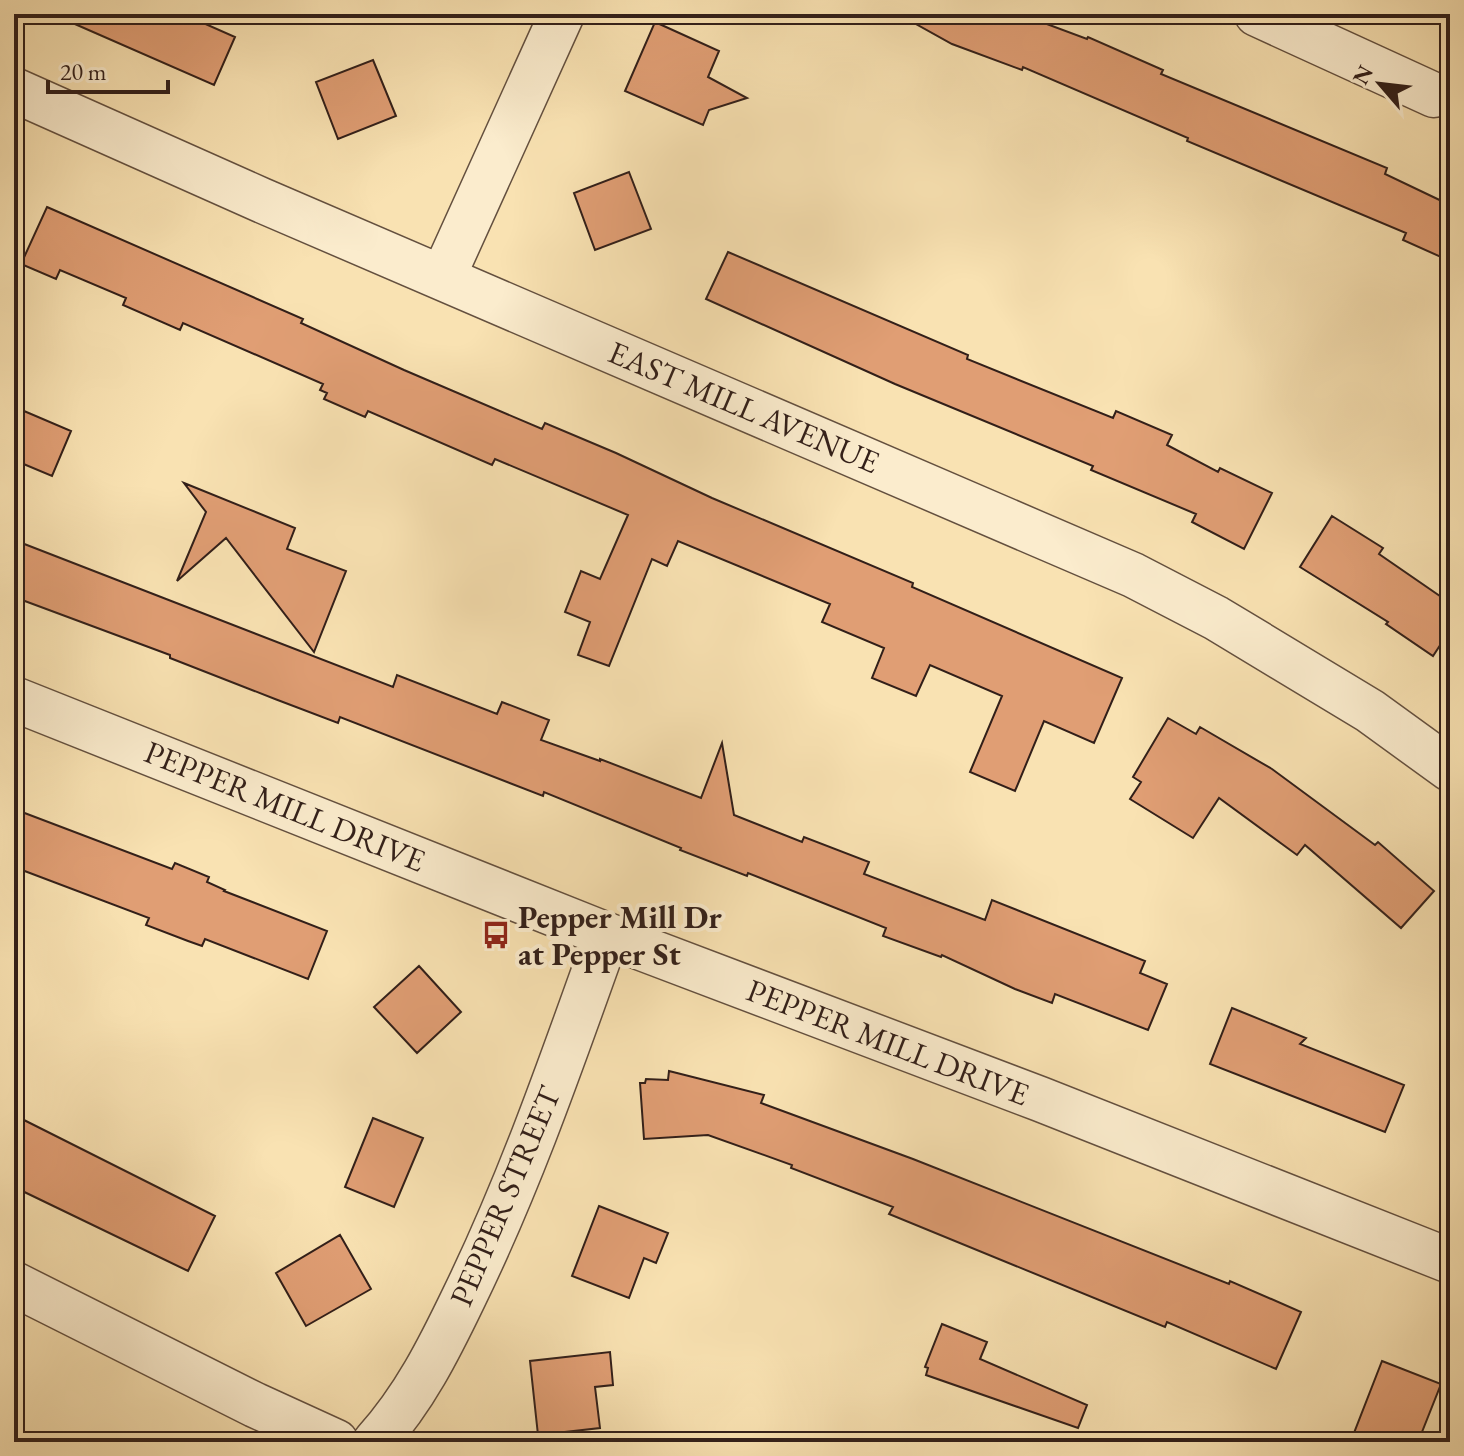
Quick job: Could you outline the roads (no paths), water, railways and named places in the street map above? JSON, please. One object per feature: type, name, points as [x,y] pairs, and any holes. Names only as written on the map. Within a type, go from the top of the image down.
[{"type":"street","points":[[443,277],[562,14]]},
{"type":"street","points":[[1257,14],[1434,95]]},
{"type":"street","name":"EAST MILL AVENUE","points":[[14,90],[261,200],[1133,575],[1216,618],[1370,711],[1450,769]]},
{"type":"street","name":"PEPPER MILL DRIVE","points":[[14,699],[607,935],[1040,1099],[1450,1261]]},
{"type":"street","name":"PEPPER STREET","points":[[375,1442],[410,1398],[436,1354],[479,1267],[537,1130],[607,935]]},
{"type":"street","points":[[14,1284],[255,1405],[336,1442]]},
{"type":"place","name":"Pepper Mill Dr at Pepper St","points":[[496,935]]}]
